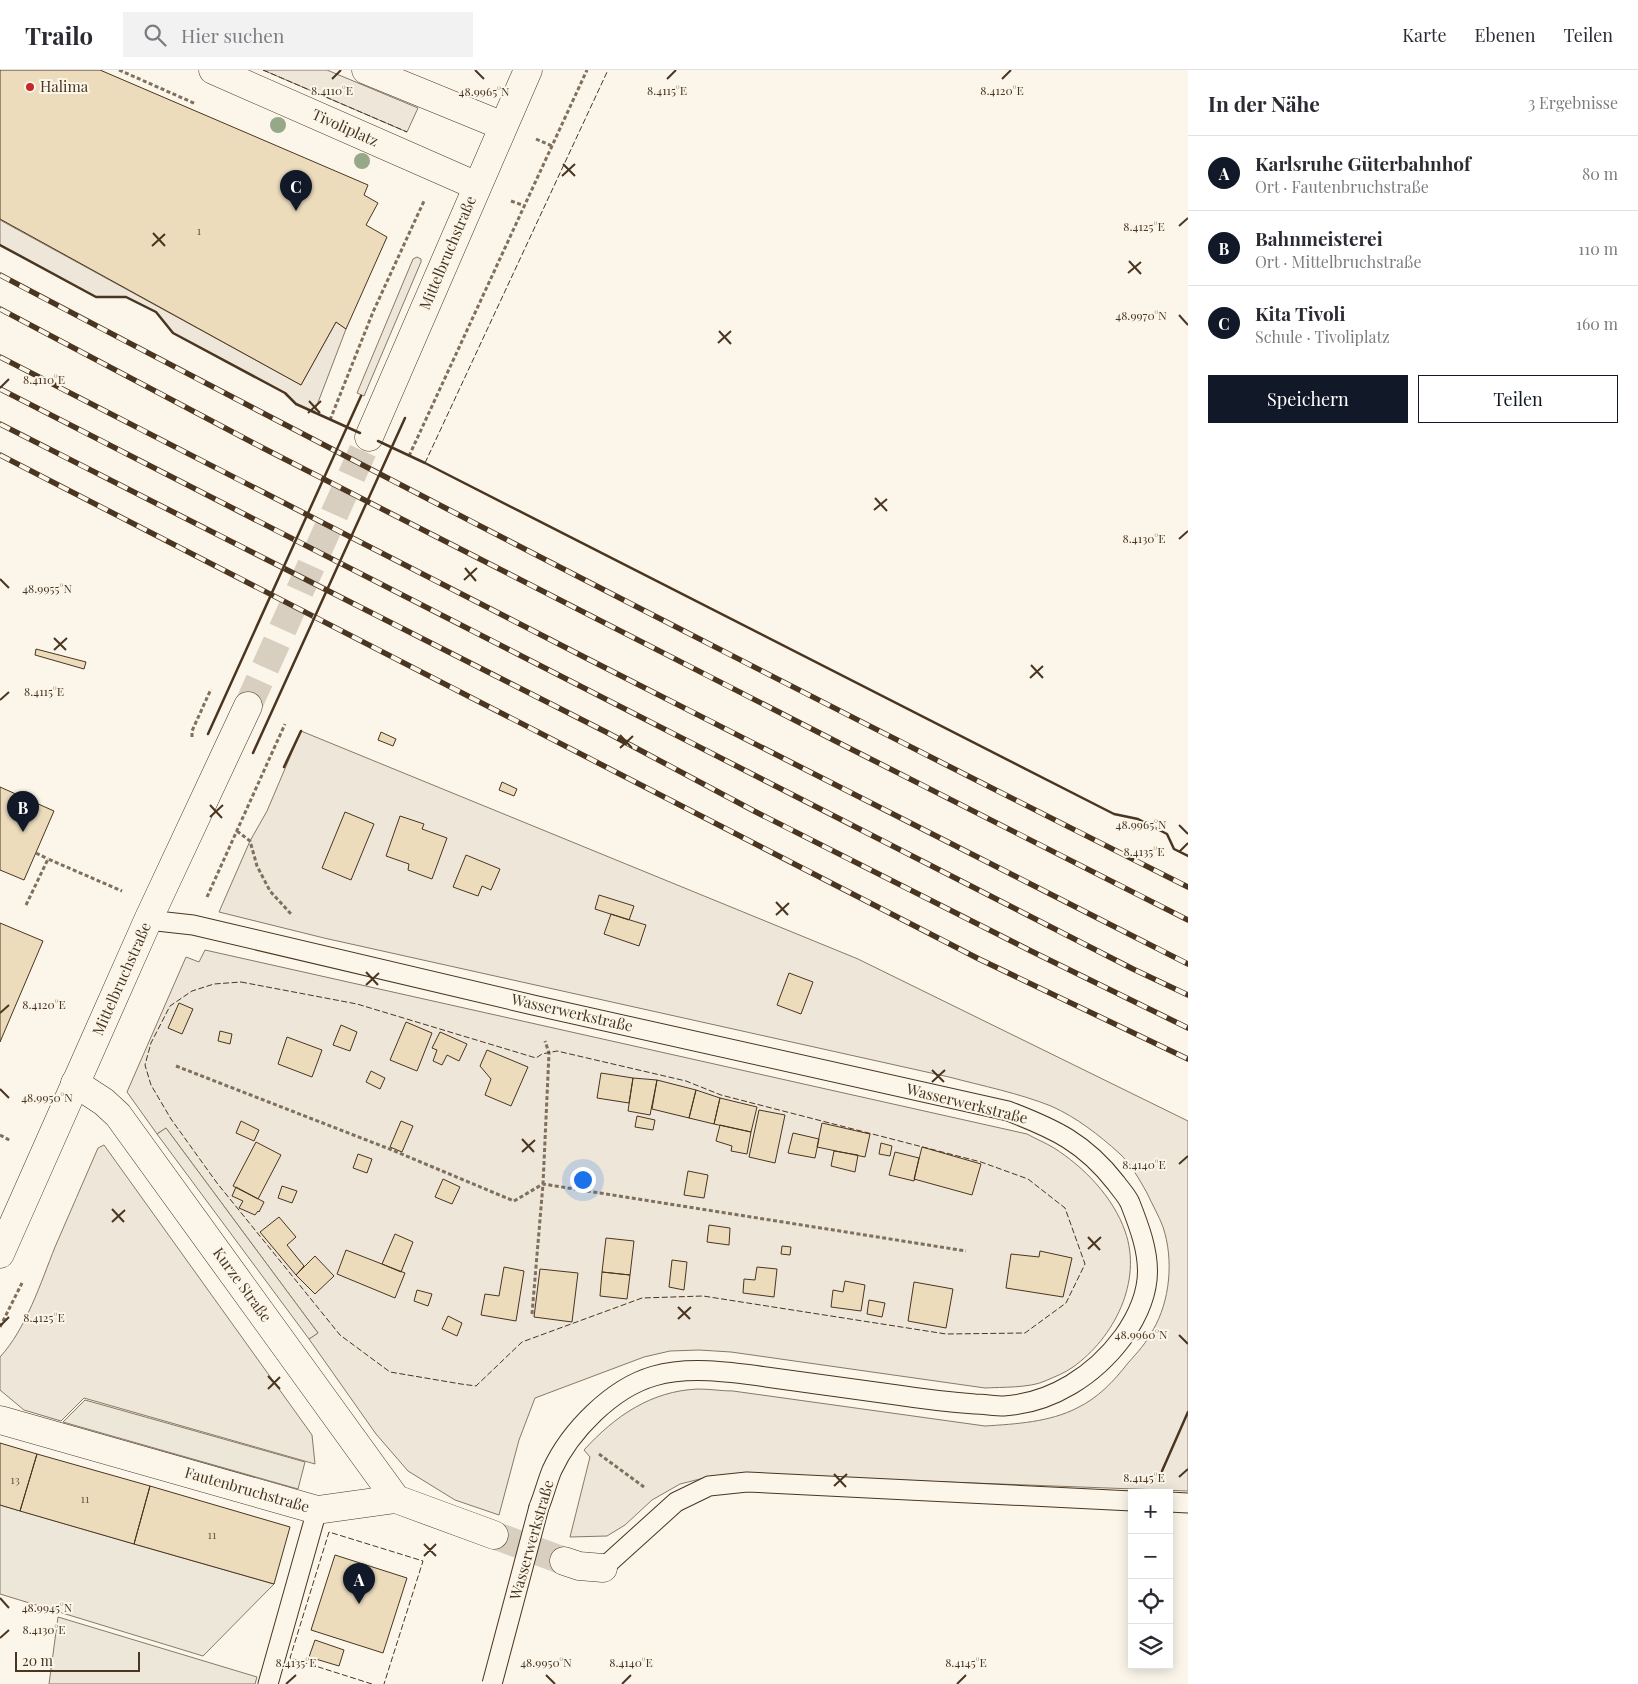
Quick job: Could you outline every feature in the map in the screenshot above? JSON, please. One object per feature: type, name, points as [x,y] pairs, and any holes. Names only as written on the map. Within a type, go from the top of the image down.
[{"type":"street","name":"Tivoliplatz","points":[[212,70],[477,186]]},
{"type":"street","points":[[366,70],[503,126]]},
{"type":"street","name":"Mittelbruchstraße","points":[[369,437],[528,70]]},
{"type":"street","name":"Mittelbruchstraße","points":[[0,1254],[148,920],[248,706]]},
{"type":"street","name":"Kurze Straße","points":[[75,1083],[104,1102],[118,1115],[396,1499]]},
{"type":"street","name":"Fautenbruchstraße","points":[[0,1420],[317,1510],[396,1499],[494,1535]]},
{"type":"street","points":[[564,1561],[579,1566],[604,1568]]},
{"type":"lane","name":"Wasserwerkstraße","points":[[148,920],[193,925],[533,1005],[1008,1111],[1043,1124],[1077,1144],[1106,1170],[1128,1199],[1142,1233],[1148,1261],[1144,1295],[1133,1322],[1113,1351],[1090,1372],[1061,1390],[1031,1401],[1003,1406],[940,1401],[729,1372],[684,1372],[654,1376],[629,1386],[607,1401],[592,1414],[563,1450],[551,1471],[492,1684]]},
{"type":"lane","points":[[604,1568],[676,1502],[709,1486],[747,1482],[1128,1501]]},
{"type":"lane","points":[[1173,1502],[1188,1503]]},
{"type":"lane","points":[[268,1684],[317,1510]]},
{"type":"path","points":[[409,456],[587,70]]},
{"type":"path","points":[[330,420],[373,312],[439,169]]},
{"type":"path","points":[[193,925],[205,903],[285,724]]},
{"type":"path","points":[[237,831],[250,841],[257,866],[270,891],[294,917]]},
{"type":"path","points":[[36,853],[130,894]]},
{"type":"path","points":[[26,905],[48,859]]},
{"type":"path","points":[[532,1314],[543,1184],[549,1053]]},
{"type":"path","points":[[176,1066],[387,1148],[514,1201],[543,1184],[966,1251]]},
{"type":"path","points":[[0,1135],[11,1142]]},
{"type":"path","points":[[575,1436],[670,1507]]},
{"type":"shaded area","points":[[263,70],[327,70],[418,108],[407,132]]},
{"type":"shaded area","points":[[0,220],[301,385],[336,322],[346,329],[314,413],[296,404],[285,393],[173,333],[156,312],[126,297],[96,297],[0,245]]},
{"type":"shaded area","points":[[417,257],[421,259],[421,262],[364,396],[357,393],[413,259]]},
{"type":"shaded area","points":[[301,731],[858,959],[1188,1121],[1188,1491],[812,1477],[708,1477],[680,1484],[652,1500],[625,1525],[607,1536],[570,1537],[590,1457],[584,1450],[621,1416],[649,1400],[665,1395],[698,1389],[733,1391],[985,1426],[1044,1419],[1067,1413],[1085,1404],[1099,1394],[1117,1376],[1145,1343],[1159,1319],[1167,1293],[1169,1266],[1163,1227],[1144,1188],[1123,1157],[1078,1121],[1060,1110],[1039,1101],[949,1077],[324,938],[219,912],[250,841],[267,811]]},
{"type":"shaded area","points":[[205,950],[1027,1134],[1054,1148],[1076,1164],[1105,1195],[1120,1218],[1130,1250],[1127,1288],[1121,1307],[1101,1341],[1088,1355],[1063,1373],[1039,1383],[1024,1386],[985,1388],[731,1352],[670,1351],[644,1357],[535,1398],[519,1440],[499,1515],[455,1500],[408,1471],[376,1434],[309,1339],[318,1333],[166,1128],[157,1134],[127,1092],[186,957],[199,962]]},
{"type":"shaded area","points":[[166,1128],[318,1333],[309,1339],[157,1134]]},
{"type":"shaded area","points":[[104,1145],[312,1435],[315,1464],[84,1398],[61,1421],[24,1410],[0,1390],[0,1357],[18,1333],[25,1319],[98,1148]]},
{"type":"shaded area","points":[[85,1400],[305,1462],[298,1489],[63,1422]]},
{"type":"shaded area","points":[[0,1505],[274,1584],[203,1656],[0,1594]]},
{"type":"shaded area","points":[[58,1617],[257,1677],[255,1684],[49,1684]]},
{"type":"building","points":[[0,70],[100,70],[368,185],[364,195],[378,203],[366,225],[387,237],[346,329],[336,322],[301,385],[0,219]]},
{"type":"building","points":[[36,649],[86,662],[84,669],[35,655]]},
{"type":"building","points":[[381,732],[396,739],[393,746],[378,740]]},
{"type":"building","points":[[502,782],[517,789],[514,796],[499,790]]},
{"type":"building","points":[[0,787],[54,811],[24,880],[0,870]]},
{"type":"building","points":[[345,812],[374,824],[351,880],[322,868]]},
{"type":"building","points":[[400,816],[424,824],[422,829],[447,838],[432,879],[408,870],[409,864],[386,856]]},
{"type":"building","points":[[466,855],[500,869],[491,890],[482,886],[478,896],[453,887]]},
{"type":"building","points":[[599,895],[634,906],[629,920],[595,909]]},
{"type":"building","points":[[611,914],[646,925],[639,946],[604,934]]},
{"type":"building","points":[[0,923],[43,941],[0,1042]]},
{"type":"building","points":[[789,973],[813,982],[801,1014],[777,1005]]},
{"type":"building","points":[[179,1003],[193,1009],[182,1034],[168,1028]]},
{"type":"building","points":[[406,1022],[432,1033],[417,1071],[390,1060]]},
{"type":"building","points":[[341,1025],[357,1032],[350,1051],[333,1045]]},
{"type":"building","points":[[220,1031],[232,1034],[230,1044],[218,1041]]},
{"type":"building","points":[[440,1032],[467,1044],[459,1061],[447,1055],[442,1065],[433,1061],[437,1050],[432,1048]]},
{"type":"building","points":[[287,1037],[322,1050],[312,1077],[278,1064]]},
{"type":"building","points":[[487,1050],[528,1067],[511,1106],[485,1095],[491,1079],[480,1066]]},
{"type":"building","points":[[371,1071],[385,1078],[380,1089],[366,1082]]},
{"type":"building","points":[[601,1073],[633,1078],[629,1103],[597,1098]]},
{"type":"building","points":[[633,1078],[657,1080],[650,1115],[628,1111]]},
{"type":"building","points":[[657,1080],[696,1090],[689,1118],[652,1109]]},
{"type":"building","points":[[696,1090],[720,1098],[714,1124],[689,1118]]},
{"type":"building","points":[[720,1098],[757,1107],[751,1132],[714,1124]]},
{"type":"building","points":[[759,1110],[785,1115],[775,1163],[749,1157]]},
{"type":"building","points":[[637,1116],[655,1120],[653,1130],[635,1127]]},
{"type":"building","points":[[241,1121],[259,1130],[254,1141],[236,1133]]},
{"type":"building","points":[[401,1121],[413,1126],[402,1152],[390,1147]]},
{"type":"building","points":[[822,1123],[870,1134],[865,1157],[817,1147]]},
{"type":"building","points":[[720,1125],[751,1132],[747,1154],[731,1151],[732,1146],[716,1141]]},
{"type":"building","points":[[793,1133],[819,1139],[815,1158],[788,1153]]},
{"type":"building","points":[[256,1142],[281,1155],[258,1199],[233,1186]]},
{"type":"building","points":[[881,1143],[892,1146],[890,1156],[879,1154]]},
{"type":"building","points":[[922,1147],[981,1164],[972,1195],[914,1179]]},
{"type":"building","points":[[834,1151],[858,1155],[855,1172],[831,1166]]},
{"type":"building","points":[[895,1152],[919,1158],[914,1181],[889,1175]]},
{"type":"building","points":[[358,1154],[372,1159],[367,1173],[353,1168]]},
{"type":"building","points":[[688,1171],[708,1175],[704,1198],[684,1195]]},
{"type":"building","points":[[443,1179],[460,1187],[452,1204],[435,1197]]},
{"type":"building","points":[[282,1186],[297,1191],[292,1203],[278,1198]]},
{"type":"building","points":[[236,1187],[264,1202],[259,1212],[255,1215],[239,1208],[243,1201],[232,1196]]},
{"type":"building","points":[[279,1217],[296,1237],[287,1245],[304,1266],[296,1275],[260,1232]]},
{"type":"building","points":[[709,1225],[730,1228],[729,1245],[707,1242]]},
{"type":"building","points":[[395,1234],[413,1242],[401,1272],[382,1264]]},
{"type":"building","points":[[606,1238],[634,1241],[630,1275],[602,1272]]},
{"type":"building","points":[[782,1246],[791,1247],[790,1255],[781,1254]]},
{"type":"building","points":[[346,1250],[405,1273],[395,1298],[337,1274]]},
{"type":"building","points":[[1040,1251],[1072,1258],[1063,1297],[1006,1288],[1011,1254],[1039,1257]]},
{"type":"building","points":[[315,1256],[334,1276],[315,1294],[296,1275]]},
{"type":"building","points":[[672,1260],[687,1262],[684,1290],[669,1287]]},
{"type":"building","points":[[504,1267],[524,1271],[516,1321],[481,1315],[485,1294],[499,1296]]},
{"type":"building","points":[[757,1267],[777,1269],[774,1297],[743,1293],[744,1279],[755,1280]]},
{"type":"building","points":[[540,1269],[578,1273],[572,1322],[534,1317]]},
{"type":"building","points":[[602,1272],[630,1275],[627,1299],[600,1296]]},
{"type":"building","points":[[845,1281],[865,1285],[861,1311],[831,1307],[833,1290],[843,1292]]},
{"type":"building","points":[[914,1282],[953,1289],[946,1328],[908,1321]]},
{"type":"building","points":[[417,1290],[432,1294],[428,1306],[414,1301]]},
{"type":"building","points":[[869,1300],[885,1303],[882,1317],[867,1314]]},
{"type":"building","points":[[448,1316],[462,1323],[457,1336],[442,1329]]},
{"type":"building","points":[[0,1443],[37,1454],[20,1511],[0,1505]]},
{"type":"building","points":[[37,1454],[150,1486],[134,1544],[20,1511]]},
{"type":"building","points":[[150,1486],[290,1527],[274,1584],[134,1544]]},
{"type":"building","points":[[335,1555],[407,1578],[383,1653],[311,1630]]},
{"type":"building","points":[[315,1640],[344,1650],[339,1666],[309,1657]]},
{"type":"tunnel","points":[[248,706],[369,437]]},
{"type":"tunnel","points":[[494,1535],[564,1561]]},
{"type":"railway","points":[[0,275],[592,584],[1188,887]]},
{"type":"railway","points":[[0,309],[263,448],[1188,920]]},
{"type":"railway","points":[[0,357],[1188,964]]},
{"type":"railway","points":[[0,389],[1133,969],[1188,995]]},
{"type":"railway","points":[[0,424],[606,732],[754,811],[1188,1028]]},
{"type":"railway","points":[[0,455],[979,959],[1188,1059]]},
{"type":"fence","points":[[263,70],[407,132]]},
{"type":"fence","points":[[425,463],[608,70]]},
{"type":"fence","points":[[241,982],[357,1004],[536,1058],[542,1054],[557,1051],[686,1081],[721,1095],[981,1162],[1028,1179],[1065,1208],[1085,1264],[1066,1303],[1025,1333],[946,1334],[703,1296],[642,1298],[522,1342],[476,1386],[390,1372],[340,1335],[217,1183],[171,1119],[151,1085],[145,1065],[151,1043],[170,1006],[192,991],[214,984],[241,982]]},
{"type":"fence","points":[[372,1684],[290,1658],[329,1532],[423,1561],[384,1684]]},
{"type":"wall","points":[[0,245],[96,297],[126,297],[156,312],[173,333],[285,393],[296,404],[360,433]]},
{"type":"wall","points":[[208,734],[361,396]]},
{"type":"wall","points":[[253,753],[405,418]]},
{"type":"wall","points":[[378,441],[425,463],[1114,814],[1138,819],[1167,834],[1174,849],[1188,856]]},
{"type":"wall","points":[[284,767],[301,731]]},
{"type":"wall","points":[[1162,1471],[1188,1412]]},
{"type":"place","name":"Halima","points":[[30,87]]},
{"type":"place","name":"Kita Tivoli","points":[[296,211]]},
{"type":"place","name":"Bahnmeisterei","points":[[23,832]]},
{"type":"place","name":"Karlsruhe Güterbahnhof","points":[[359,1604]]}]
